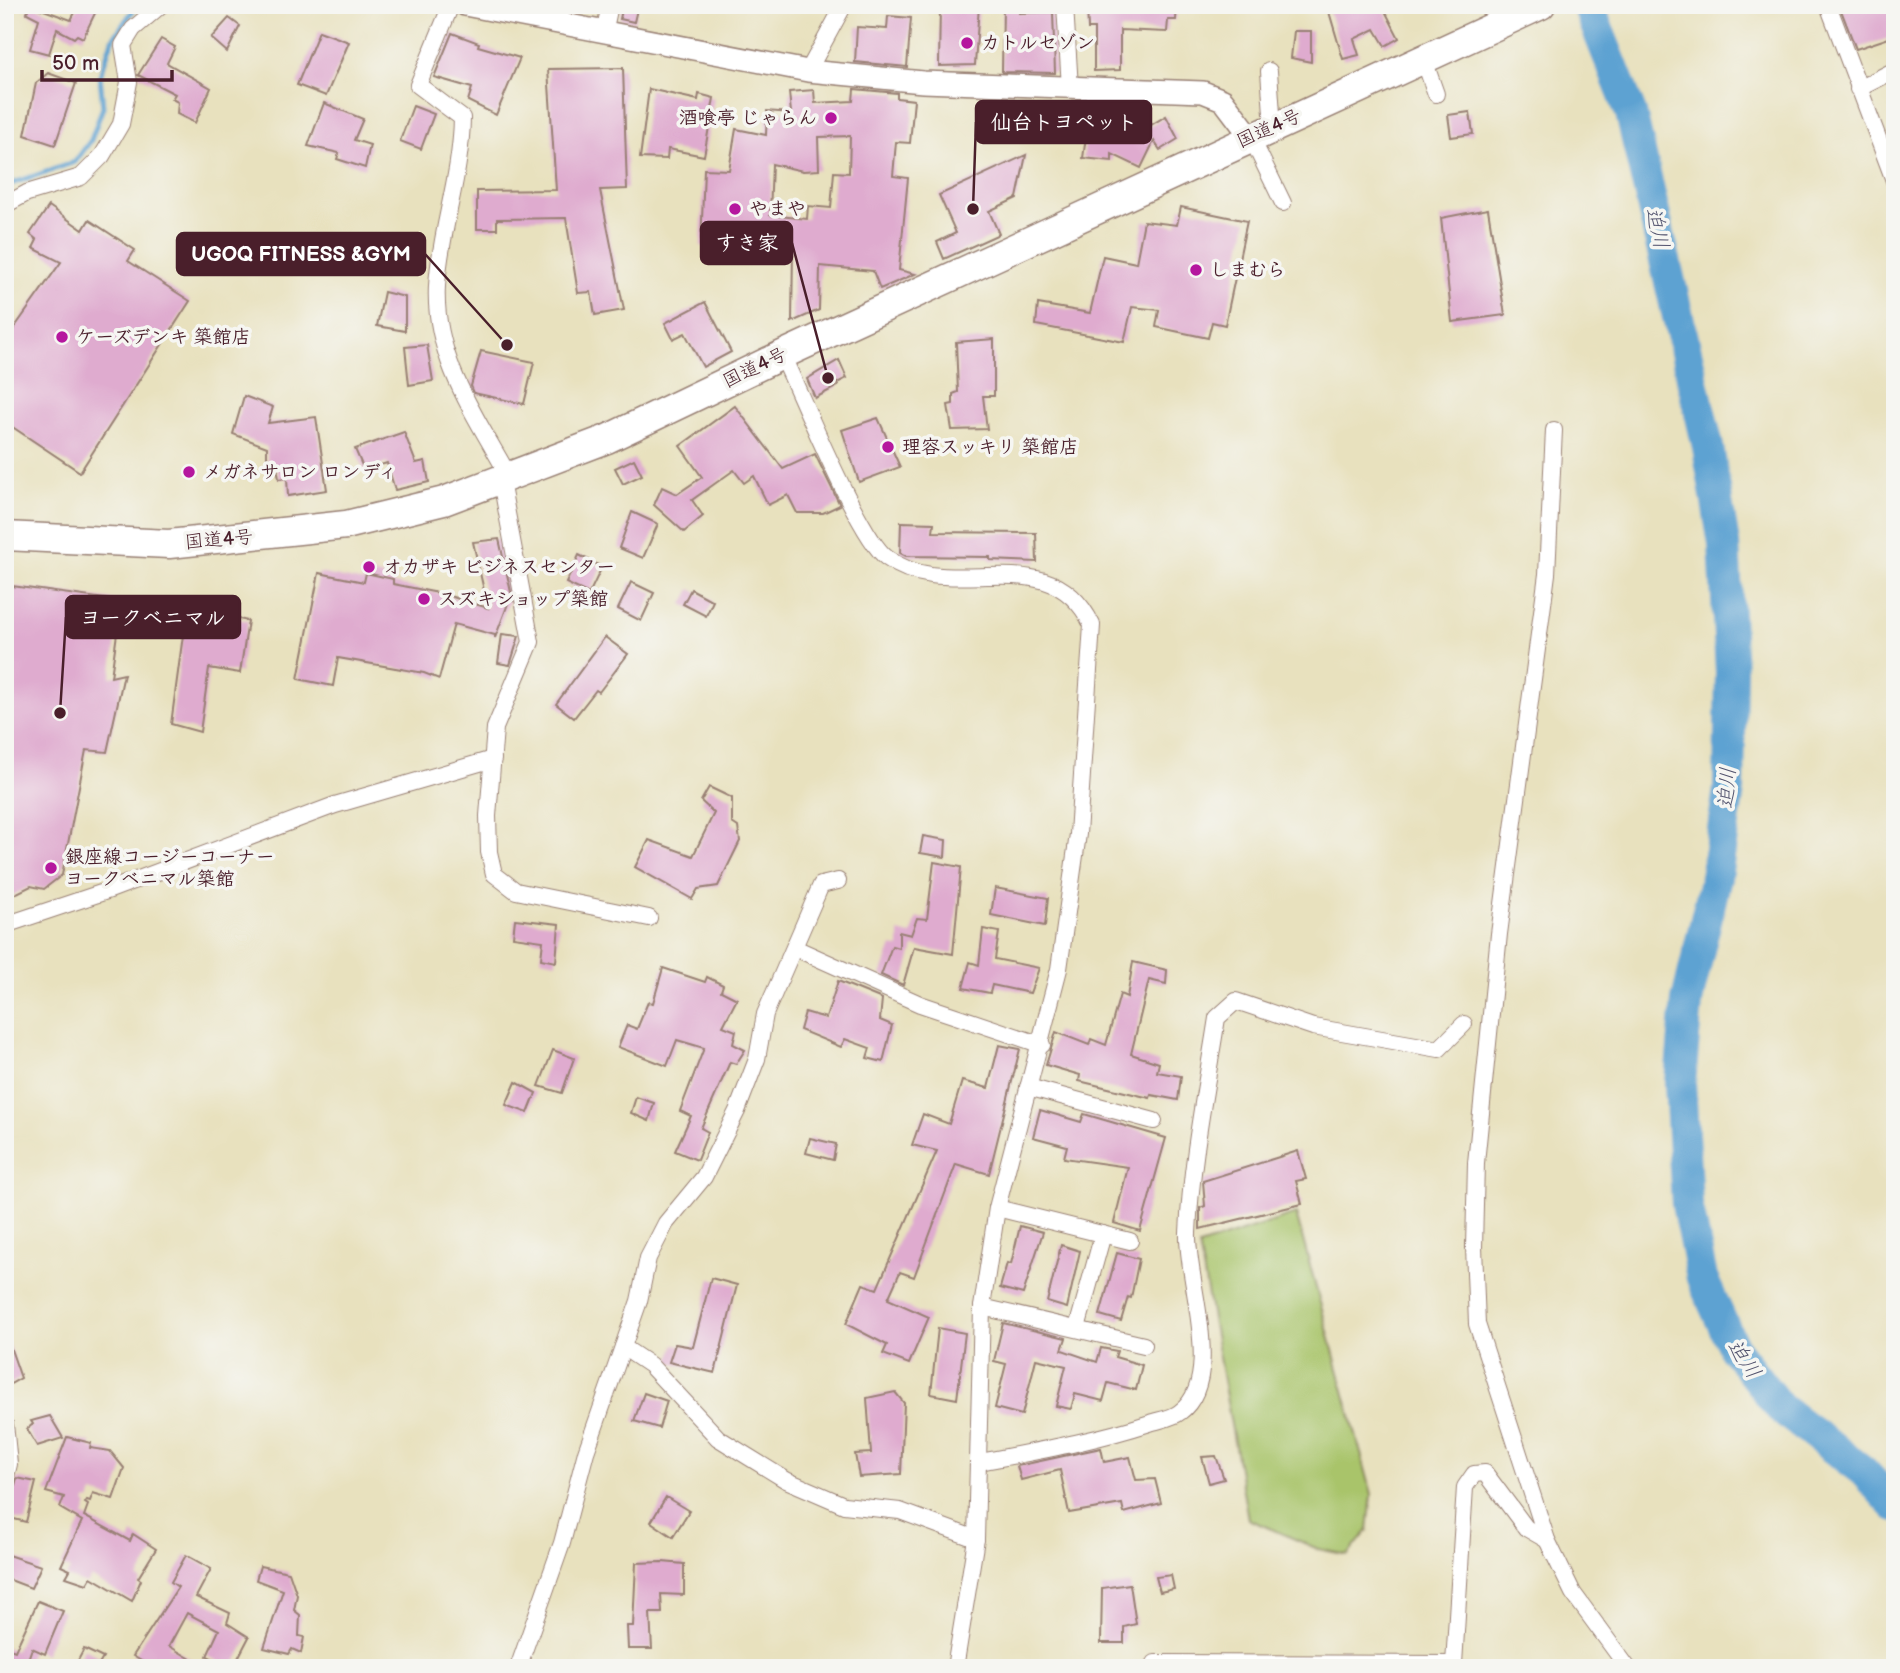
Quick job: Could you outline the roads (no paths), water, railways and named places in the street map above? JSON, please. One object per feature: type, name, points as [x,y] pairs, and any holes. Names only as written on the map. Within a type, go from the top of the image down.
[{"type":"highway","name":"国道4号","points":[[5,536],[169,544],[285,534],[395,515],[505,480],[607,439],[782,355],[1541,5]]},
{"type":"street","points":[[5,205],[27,193],[81,177],[102,156],[121,124],[129,82],[123,45],[133,29],[161,5]]},
{"type":"street","points":[[452,5],[418,85],[462,118],[461,157],[437,286],[439,320],[450,369],[505,480],[531,642],[495,728],[488,816],[489,852],[494,874],[516,891],[649,918]]},
{"type":"street","points":[[465,5],[808,71],[923,82],[1203,92],[1223,100],[1262,133]]},
{"type":"street","points":[[604,33],[610,5]]},
{"type":"street","points":[[808,71],[844,5]]},
{"type":"street","points":[[1065,5],[1070,88]]},
{"type":"street","points":[[1828,5],[1895,183]]},
{"type":"street","points":[[1424,60],[1436,93]]},
{"type":"street","points":[[1858,89],[1895,70]]},
{"type":"street","points":[[1269,71],[1262,133],[1283,204]]},
{"type":"street","points":[[782,355],[865,532],[886,558],[909,569],[939,576],[1048,580],[1075,599],[1092,625],[1078,834],[1059,969],[1042,1045],[1028,1087],[997,1208],[982,1307],[976,1539],[955,1668]]},
{"type":"street","points":[[1554,430],[1547,574],[1499,934],[1476,1163],[1474,1247],[1477,1324],[1547,1540],[1573,1593],[1628,1668]]},
{"type":"street","points":[[5,925],[107,891],[335,804],[493,759]]},
{"type":"street","points":[[518,1668],[562,1543],[586,1452],[639,1301],[648,1258],[666,1223],[704,1177],[722,1144],[757,1059],[765,1014],[821,885],[838,881]]},
{"type":"street","points":[[795,948],[920,1004],[1042,1045]]},
{"type":"street","points":[[980,1462],[1111,1436],[1180,1413],[1196,1392],[1201,1353],[1197,1296],[1188,1238],[1191,1185],[1217,1018],[1236,1001],[1313,1027],[1439,1049],[1464,1024]]},
{"type":"street","points":[[1028,1087],[1154,1121]]},
{"type":"street","points":[[997,1208],[1130,1241]]},
{"type":"street","points":[[1077,1328],[1103,1234]]},
{"type":"street","points":[[982,1307],[1144,1345]]},
{"type":"street","points":[[623,1347],[650,1365],[718,1438],[786,1480],[844,1506],[900,1511],[976,1539]]},
{"type":"street","points":[[5,1424],[9,1464],[5,1480]]},
{"type":"street","points":[[1155,1668],[1155,1663],[1454,1664],[1465,1487],[1474,1474],[1485,1473],[1526,1528],[1547,1540]]},
{"type":"waterway","points":[[5,186],[75,162],[91,140],[103,107],[100,76],[112,40],[137,5]]},
{"type":"waterway","name":"迫川","points":[[1588,5],[1631,113],[1708,447],[1724,544],[1731,672],[1729,789],[1716,877],[1687,1001],[1680,1083],[1687,1204],[1702,1278],[1734,1349],[1780,1408],[1863,1471],[1895,1506]]},
{"type":"place","name":"カトルセゾン","points":[[967,43]]},
{"type":"place","name":"酒喰亭 じゃらん","points":[[831,118]]},
{"type":"place","name":"やまや","points":[[735,209]]},
{"type":"place","name":"仙台トヨペット","points":[[973,209]]},
{"type":"place","name":"しまむら","points":[[1196,270]]},
{"type":"place","name":"ケーズデンキ 築館店","points":[[62,337]]},
{"type":"place","name":"UGOQ FITNESS &GYM","points":[[507,345]]},
{"type":"place","name":"すき家","points":[[828,378]]},
{"type":"place","name":"理容スッキリ 築館店","points":[[888,447]]},
{"type":"place","name":"メガネサロン ロンディ","points":[[189,472]]},
{"type":"place","name":"オカザキ ビジネスセンター","points":[[369,567]]},
{"type":"place","name":"スズキショップ築館","points":[[424,599]]},
{"type":"place","name":"ヨークベニマル","points":[[60,713]]},
{"type":"place","name":"銀座線コージーコーナー ヨークベニマル築館","points":[[51,868]]}]
